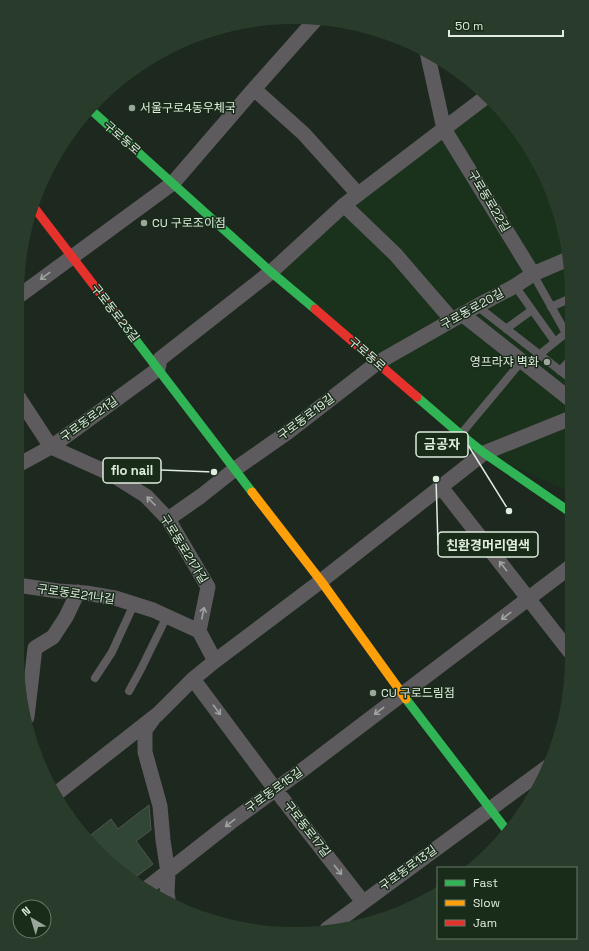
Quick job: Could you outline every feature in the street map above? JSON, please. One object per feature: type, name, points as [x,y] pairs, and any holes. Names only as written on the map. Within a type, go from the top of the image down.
[{"type":"street","points":[[24,292],[173,183],[311,25]]},
{"type":"street","name":"구로동로22길","points":[[429,59],[444,129],[533,274]]},
{"type":"street","points":[[254,89],[304,134],[358,194]]},
{"type":"street","points":[[271,272],[344,205],[482,100]]},
{"type":"street","name":"구로동로","points":[[94,113],[271,272],[460,434],[484,454],[565,509]]},
{"type":"street","points":[[344,205],[457,317],[525,364],[565,395]]},
{"type":"street","name":"구로동로23길","points":[[37,210],[158,369]]},
{"type":"street","name":"구로동로20길","points":[[377,363],[457,317],[516,286],[533,274],[563,261]]},
{"type":"street","name":"구로동로21길","points":[[24,462],[51,447],[158,369],[160,359],[271,272]]},
{"type":"street","name":"구로동로19길","points":[[168,519],[288,432],[377,363]]},
{"type":"street","points":[[158,369],[321,582],[402,694],[504,827]]},
{"type":"street","points":[[24,407],[51,447]]},
{"type":"street","points":[[167,895],[168,873],[160,806],[145,752],[145,730],[158,714],[193,679],[215,661],[321,582],[484,454],[565,420]]},
{"type":"street","name":"구로동로21가길","points":[[51,447],[111,474],[146,496],[168,519],[208,587],[199,631]]},
{"type":"street","points":[[441,487],[565,646]]},
{"type":"street","name":"구로동로15길","points":[[151,885],[231,822],[305,768],[565,571]]},
{"type":"street","name":"구로동로21나길","points":[[24,586],[115,598],[153,610],[199,631]]},
{"type":"street","points":[[28,705],[35,648],[53,637],[66,617],[78,592]]},
{"type":"street","points":[[199,631],[215,661]]},
{"type":"street","name":"구로동로17길","points":[[193,679],[363,902]]},
{"type":"street","points":[[60,791],[158,714]]},
{"type":"street","name":"구로동로13길","points":[[332,925],[538,774]]},
{"type":"lane","points":[[533,274],[551,307],[565,328]]},
{"type":"lane","points":[[516,286],[555,342]]},
{"type":"lane","points":[[551,307],[565,301]]},
{"type":"lane","points":[[477,306],[565,375]]},
{"type":"lane","points":[[506,329],[532,310]]},
{"type":"lane","points":[[460,434],[525,364],[565,334]]},
{"type":"lane","points":[[560,371],[565,366]]},
{"type":"lane","name":"구로동로21나길","points":[[95,678],[112,652],[134,604]]},
{"type":"lane","points":[[129,691],[167,616]]},
{"type":"shaded area","points":[[482,100],[498,116],[519,144],[537,175],[551,208],[556,224],[563,259],[565,294],[565,490],[484,453],[279,274],[358,194]]},
{"type":"building","points":[[149,805],[151,830],[136,841],[153,864],[137,876],[116,860],[91,835],[111,819],[118,829]]},
{"type":"traffic: fast","points":[[94,113],[271,272],[315,309]]},
{"type":"traffic: fast","points":[[122,322],[252,492]]},
{"type":"traffic: fast","points":[[417,397],[484,453],[565,509]]},
{"type":"traffic: fast","points":[[406,699],[504,827]]},
{"type":"traffic: slow","points":[[252,492],[321,581],[406,699]]},
{"type":"traffic: jam","points":[[37,211],[122,322]]},
{"type":"traffic: jam","points":[[315,309],[417,397]]},
{"type":"place","name":"서울구로4동우체국","points":[[132,108]]},
{"type":"place","name":"CU 구로조이점","points":[[144,223]]},
{"type":"place","name":"영프라쟈 벽화","points":[[547,362]]},
{"type":"place","name":"flo nail","points":[[214,472]]},
{"type":"place","name":"친환경머리염색","points":[[436,479]]},
{"type":"place","name":"금공자","points":[[509,511]]},
{"type":"place","name":"CU 구로드림점","points":[[373,693]]}]
